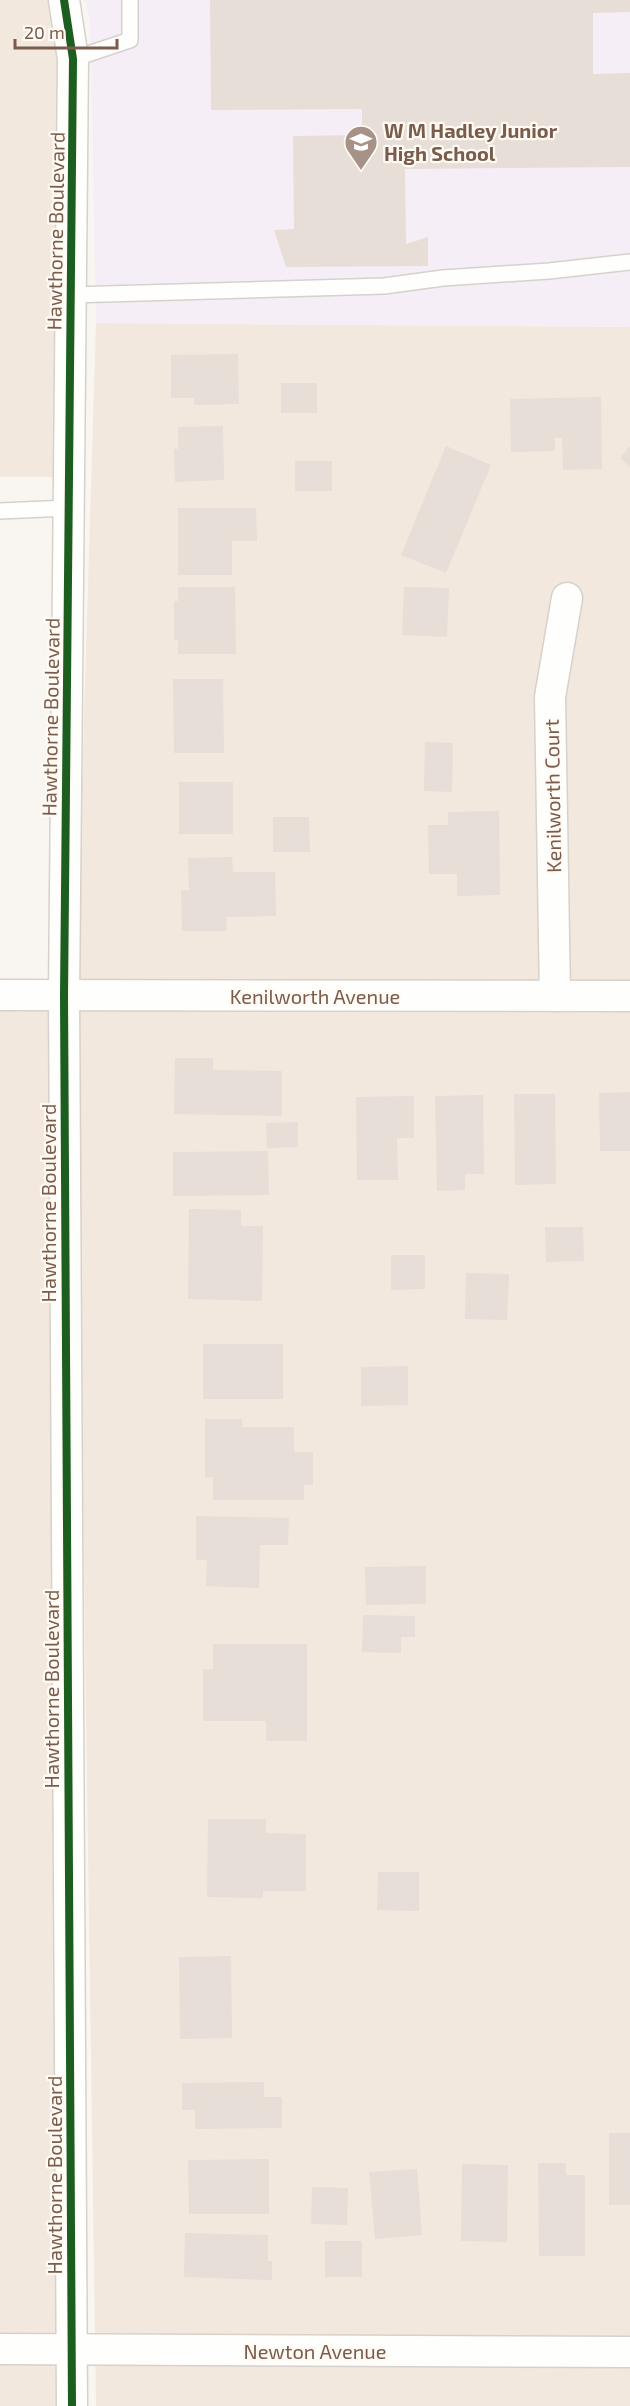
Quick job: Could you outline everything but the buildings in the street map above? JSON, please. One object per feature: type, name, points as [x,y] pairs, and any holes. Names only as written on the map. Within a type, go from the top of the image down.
[{"type":"street","name":"Hawthorne Boulevard","points":[[63,0],[73,59],[64,996],[72,2406]]},
{"type":"street","name":"Kenilworth Court","points":[[555,996],[550,696],[567,598]]},
{"type":"street","name":"Kenilworth Avenue","points":[[0,995],[630,996]]},
{"type":"street","name":"Newton Avenue","points":[[0,2349],[630,2352]]},
{"type":"lane","points":[[73,59],[130,40],[130,0]]},
{"type":"lane","points":[[70,296],[384,286],[443,278],[549,271],[630,262]]},
{"type":"lane","points":[[0,511],[68,508]]},
{"type":"shaded area","points":[[0,0],[55,0],[61,25],[62,477],[0,477]]},
{"type":"shaded area","name":"W M Hadley Junior High School","points":[[85,0],[630,0],[630,327],[96,323],[90,20]]},
{"type":"shaded area","points":[[96,323],[630,327],[630,982],[76,981]]},
{"type":"shaded area","points":[[54,1007],[75,2406],[0,2406],[0,1008]]},
{"type":"shaded area","points":[[630,1010],[630,2406],[96,2406],[76,1011]]},
{"type":"cycle path","points":[[64,0],[73,59],[64,996],[72,2406]]},
{"type":"place","name":"W M Hadley Junior High School","points":[[361,171]]}]
